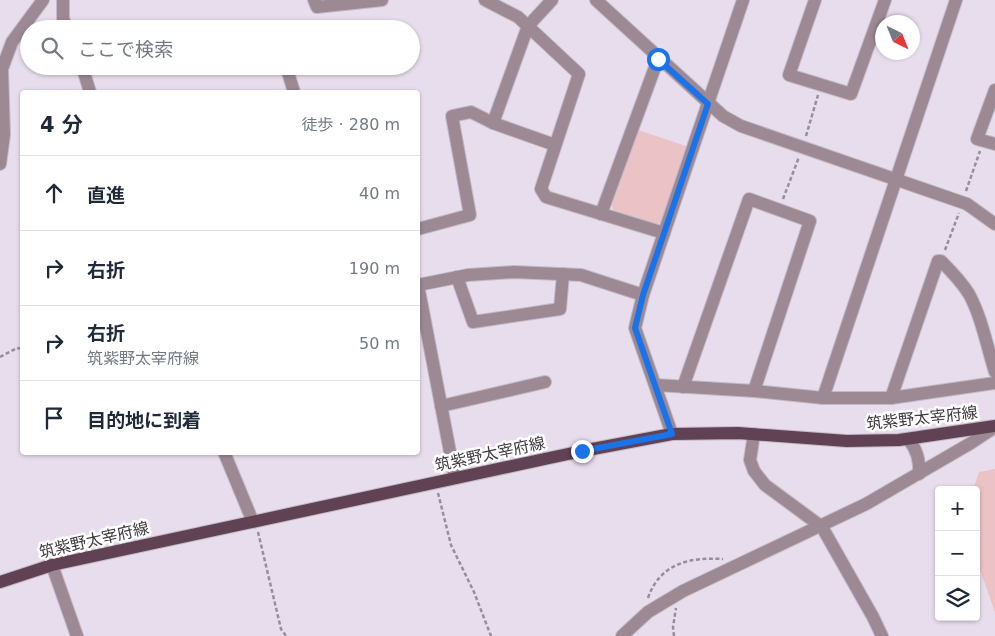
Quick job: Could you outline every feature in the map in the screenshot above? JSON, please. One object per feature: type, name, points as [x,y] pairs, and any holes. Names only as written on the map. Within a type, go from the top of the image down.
[{"type":"main road","name":"筑紫野太宰府線","points":[[0,582],[52,565],[582,451],[672,434],[754,434],[847,441],[908,439],[995,427]]},
{"type":"street","points":[[28,20],[43,0]]},
{"type":"street","points":[[63,0],[64,20]]},
{"type":"street","points":[[314,0],[317,7],[382,0]]},
{"type":"street","points":[[485,0],[518,17],[579,74],[541,189],[546,197],[664,233]]},
{"type":"street","points":[[494,123],[528,26],[552,0]]},
{"type":"street","points":[[596,0],[658,59],[723,116],[741,126],[963,203],[995,224]]},
{"type":"street","points":[[672,434],[635,328],[643,295],[743,0]]},
{"type":"street","points":[[815,0],[789,75],[851,94],[885,0]]},
{"type":"street","points":[[823,398],[956,0]]},
{"type":"street","points":[[0,164],[4,135],[2,69],[12,42],[20,31]]},
{"type":"street","points":[[601,214],[658,59]]},
{"type":"street","points":[[85,75],[89,90]]},
{"type":"street","points":[[289,75],[293,90]]},
{"type":"street","points":[[989,142],[977,139],[995,90]]},
{"type":"street","points":[[420,228],[470,215],[452,116],[471,112],[494,123],[555,145]]},
{"type":"street","points":[[683,387],[750,199],[810,221],[754,391]]},
{"type":"street","points":[[891,398],[938,261],[941,261],[957,277],[968,294],[977,312],[995,372]]},
{"type":"street","points":[[420,285],[468,275],[514,272],[563,274],[581,275],[643,295]]},
{"type":"street","points":[[457,277],[473,322],[560,309],[563,274]]},
{"type":"street","points":[[420,308],[423,343],[442,406],[456,478]]},
{"type":"street","points":[[442,406],[545,382]]},
{"type":"street","points":[[656,385],[754,391],[823,398],[891,398],[995,383]]},
{"type":"street","points":[[622,636],[646,614],[671,598],[822,527],[866,504],[971,444],[995,427]]},
{"type":"street","points":[[754,434],[750,460],[754,471],[765,485],[822,527],[882,636]]},
{"type":"street","points":[[908,439],[916,451],[919,474]]},
{"type":"street","points":[[225,455],[253,522]]},
{"type":"street","points":[[52,565],[77,636]]},
{"type":"path","points":[[779,210],[802,148],[822,85]]},
{"type":"path","points":[[941,261],[989,142]]},
{"type":"path","points":[[0,357],[17,348],[20,349]]},
{"type":"path","points":[[436,482],[451,545],[474,592],[491,636]]},
{"type":"path","points":[[253,522],[257,529],[281,629],[286,636]]},
{"type":"path","points":[[646,614],[646,604],[656,580],[673,566],[702,559],[729,559],[740,565]]},
{"type":"path","points":[[671,598],[677,606],[673,627],[674,636]]},
{"type":"shaded area","points":[[638,130],[689,147],[663,222],[654,225],[615,213],[611,204]]},
{"type":"shaded area","points":[[995,469],[995,612],[980,570],[980,486],[974,486],[979,472]]},
{"type":"route","points":[[582,451],[672,434],[635,328],[643,295],[708,104],[658,59]]}]
